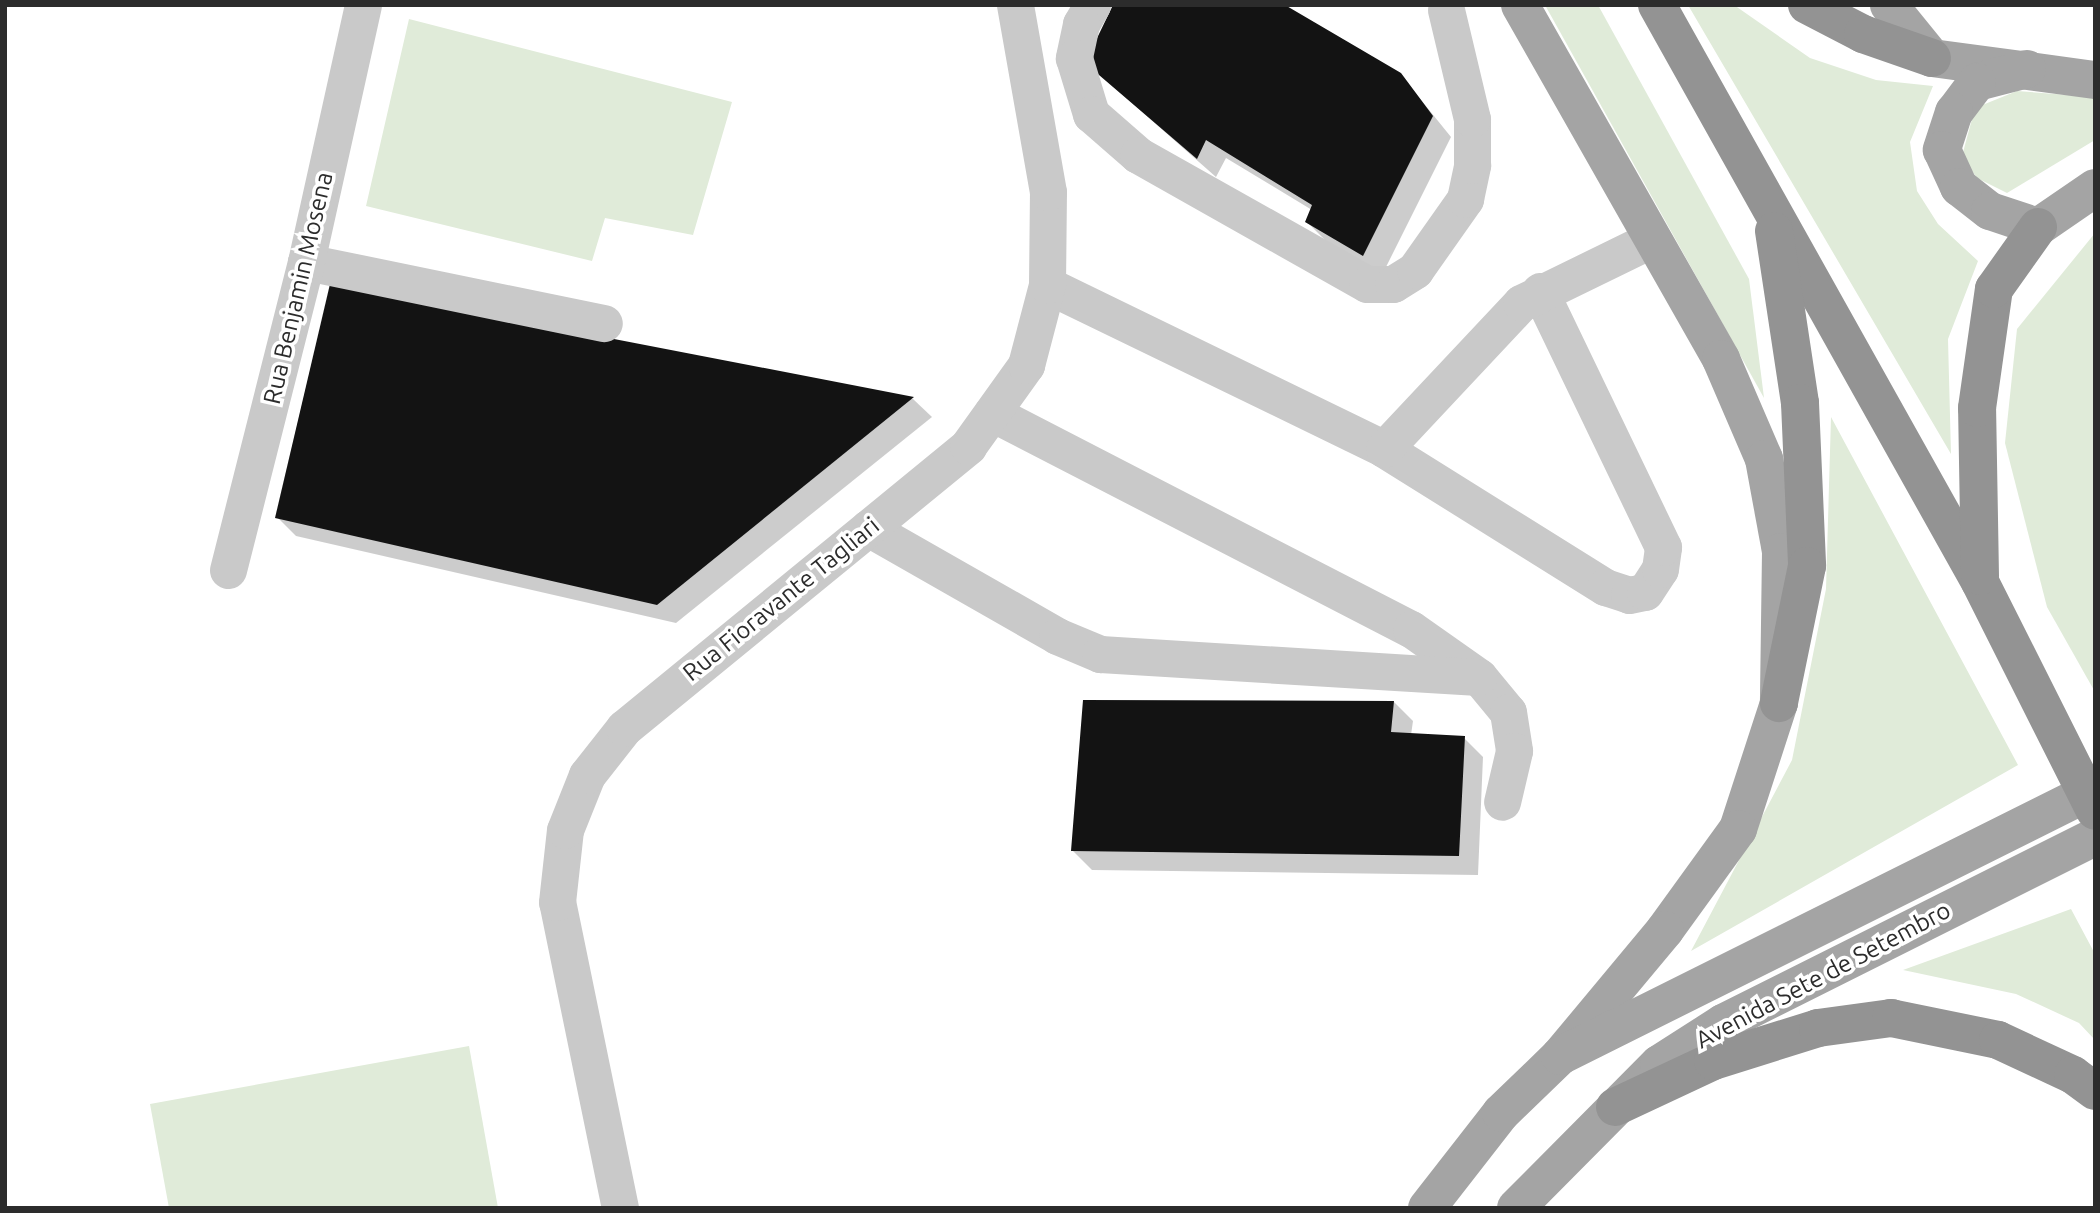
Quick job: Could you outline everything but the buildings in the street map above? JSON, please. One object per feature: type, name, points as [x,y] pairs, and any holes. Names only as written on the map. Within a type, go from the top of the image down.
[{"type":"highway","points":[[1807,5],[1863,34],[1932,58]]},
{"type":"highway","points":[[1658,12],[1980,582],[2095,811]]},
{"type":"highway","points":[[1771,209],[1800,403],[1807,566],[1779,703]]},
{"type":"highway","points":[[1980,582],[1977,408],[1994,289],[2038,227]]},
{"type":"highway","points":[[1615,1107],[1713,1060],[1818,1028],[1891,1018],[1998,1040],[2073,1075],[2095,1091]]},
{"type":"main road","name":"Avenida Sete de Setembro","points":[[1427,1208],[1501,1113],[1560,1056],[1665,930],[1738,829],[1779,703],[1781,552],[1764,459],[1721,359],[1520,5]]},
{"type":"main road","points":[[1889,5],[1932,58],[2095,80]]},
{"type":"main road","points":[[2027,69],[1977,82],[1954,112],[1942,150],[1959,187],[1990,211],[2038,227],[2095,188]]},
{"type":"main road","name":"Avenida Sete de Setembro","points":[[1560,1056],[2095,789]]},
{"type":"main road","name":"Avenida Sete de Setembro","points":[[1516,1208],[1659,1064],[1723,1023],[2095,837]]},
{"type":"street","name":"Rua Benjamin Mosena","points":[[228,570],[306,262],[363,5]]},
{"type":"street","name":"Rua Fioravante Tagliari","points":[[620,1208],[557,902],[565,830],[587,775],[624,728],[968,446],[1026,365],[1047,285],[1048,192],[1015,5]]},
{"type":"street","points":[[1091,5],[1081,24],[1074,58],[1091,114],[1138,155],[1367,284],[1393,284],[1415,270],[1465,199],[1472,165],[1472,119],[1446,7]]},
{"type":"street","points":[[1384,449],[1502,318],[1540,291],[1652,239]]},
{"type":"street","points":[[306,262],[604,323]]},
{"type":"street","points":[[1047,285],[1384,449],[1605,587],[1629,595],[1645,592],[1660,569],[1663,547],[1540,291]]},
{"type":"street","points":[[992,413],[1410,629],[1479,677],[1508,712],[1514,751],[1502,802]]},
{"type":"street","points":[[868,528],[1057,636],[1100,654],[1479,677]]},
{"type":"green space","points":[[1545,5],[1598,5],[1749,279],[1764,398]]},
{"type":"green space","points":[[1688,5],[1734,5],[1810,58],[1876,80],[1933,86],[1910,142],[1917,191],[1938,224],[1978,261],[1948,339],[1951,454]]},
{"type":"green space","points":[[409,19],[732,102],[693,235],[605,218],[592,261],[366,206]]},
{"type":"green space","points":[[2017,91],[2095,97],[2095,140],[2007,193],[1977,178],[1962,156],[1975,108]]},
{"type":"green space","points":[[2095,233],[2095,692],[2047,607],[2005,443],[2017,329]]},
{"type":"green space","points":[[1831,417],[2018,765],[1691,951],[1792,760],[1826,589]]},
{"type":"green space","points":[[2071,909],[2095,954],[2095,1040],[2079,1023],[2016,994],[1903,970]]},
{"type":"green space","points":[[469,1046],[498,1208],[169,1208],[150,1104]]}]
